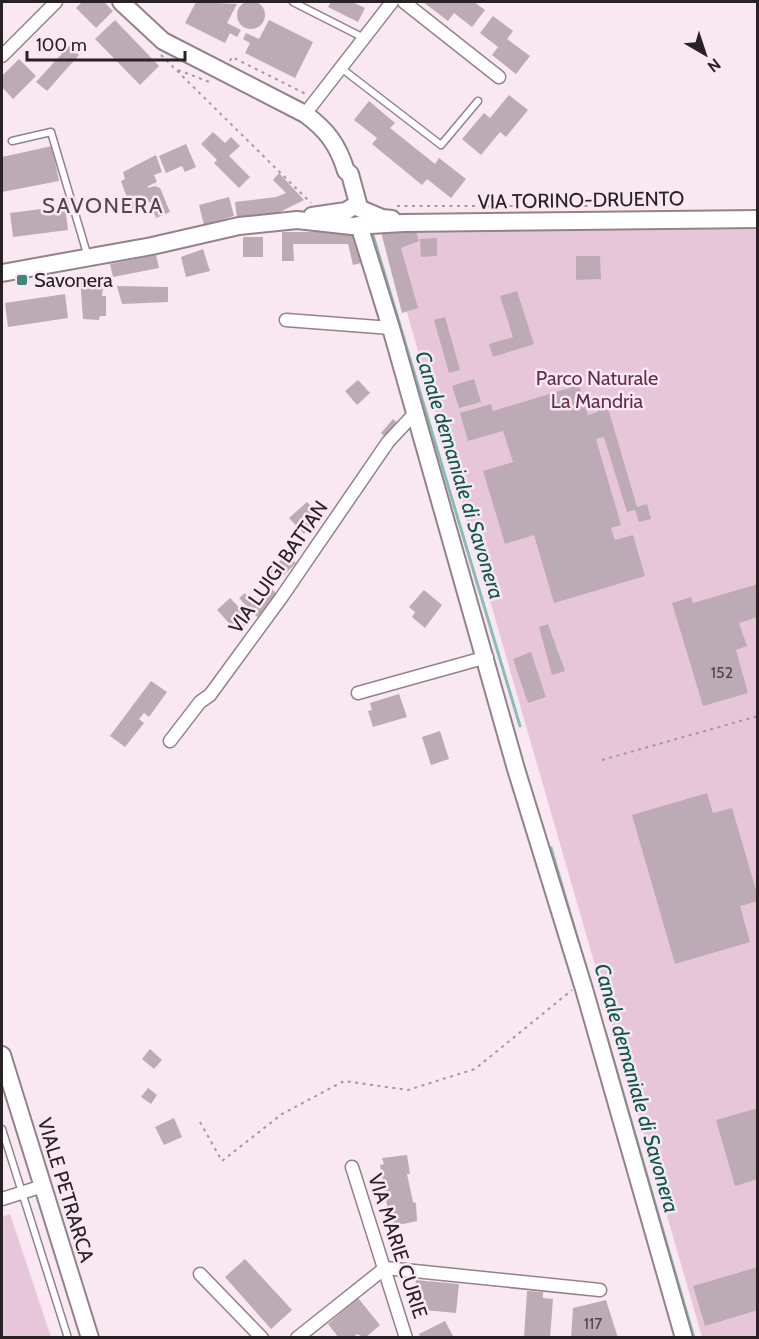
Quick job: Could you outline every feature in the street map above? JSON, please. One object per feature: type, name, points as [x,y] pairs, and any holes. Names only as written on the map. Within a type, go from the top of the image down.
[{"type":"street","points":[[2,56],[56,2]]},
{"type":"street","points":[[121,2],[163,41],[305,114],[333,138],[346,171],[344,176],[354,215],[392,331],[495,687],[516,740],[520,766],[542,851],[684,1338]]},
{"type":"street","points":[[305,114],[392,2]]},
{"type":"street","points":[[404,2],[500,77]]},
{"type":"street","name":"VIA TORINO-DRUENTO","points":[[297,220],[319,214],[354,215],[398,225],[404,223],[758,219]]},
{"type":"street","name":"VIA TORINO-DRUENTO","points":[[2,273],[88,258],[239,226],[354,215]]},
{"type":"street","points":[[286,320],[392,331]]},
{"type":"street","name":"VIA LUIGI BATTAN","points":[[170,741],[200,702],[210,695],[388,442],[415,413]]},
{"type":"street","points":[[358,693],[487,657]]},
{"type":"street","name":"VIALE PETRARCA","points":[[2,1055],[90,1338]]},
{"type":"street","name":"VIA MARIE CURIE","points":[[352,1167],[406,1338]]},
{"type":"street","points":[[2,1199],[43,1186]]},
{"type":"street","points":[[297,1338],[385,1268],[600,1290]]},
{"type":"street","points":[[200,1274],[262,1338]]},
{"type":"lane","points":[[293,2],[364,38]]},
{"type":"lane","points":[[341,68],[441,145],[478,101]]},
{"type":"lane","points":[[12,141],[51,132],[88,258]]},
{"type":"lane","points":[[2,1129],[68,1338]]},
{"type":"path","points":[[175,69],[319,210],[319,214]]},
{"type":"path","points":[[395,206],[642,206]]},
{"type":"path","points":[[602,760],[758,716]]},
{"type":"path","points":[[200,1122],[222,1161],[282,1114],[344,1081],[408,1090],[475,1069],[557,1000],[572,990],[584,989]]},
{"type":"green space","name":"Parco Naturale La Mandria","points":[[383,229],[757,229],[757,1337],[702,1337]]},
{"type":"green space","points":[[10,1214],[51,1337],[2,1337],[2,1217]]},
{"type":"building","points":[[251,1],[261,5],[265,15],[261,25],[251,29],[241,25],[237,15],[241,5]]},
{"type":"building","points":[[82,2],[104,2],[113,11],[96,28],[76,8]]},
{"type":"building","points":[[196,2],[237,4],[227,23],[241,30],[237,37],[230,33],[225,43],[185,23]]},
{"type":"building","points":[[331,2],[352,2],[365,8],[358,22],[328,7]]},
{"type":"building","points":[[423,2],[474,2],[485,10],[472,27],[454,13],[448,21]]},
{"type":"building","points":[[493,16],[513,31],[507,39],[530,56],[516,74],[492,55],[498,47],[480,33]]},
{"type":"building","points":[[115,20],[159,66],[140,85],[95,39]]},
{"type":"building","points":[[269,20],[313,42],[295,78],[245,53],[250,43],[243,39],[246,33],[259,39]]},
{"type":"building","points":[[69,46],[79,55],[47,91],[36,82]]},
{"type":"building","points":[[19,59],[36,76],[13,99],[2,87],[2,76]]},
{"type":"building","points":[[509,95],[528,110],[506,137],[500,132],[481,155],[462,139],[484,113],[490,118]]},
{"type":"building","points":[[369,101],[395,123],[390,128],[435,164],[439,158],[466,179],[451,198],[427,179],[422,185],[372,144],[377,138],[354,120]]},
{"type":"building","points":[[213,132],[225,143],[231,137],[240,146],[229,156],[250,177],[239,188],[214,163],[217,160],[201,144]]},
{"type":"building","points":[[186,144],[196,167],[185,172],[182,166],[166,173],[159,156]]},
{"type":"building","points":[[52,146],[59,181],[2,192],[2,157]]},
{"type":"building","points":[[156,155],[162,172],[154,175],[157,182],[148,188],[155,186],[160,188],[170,212],[156,218],[150,202],[131,209],[121,181],[125,179],[123,172]]},
{"type":"building","points":[[279,173],[304,200],[278,213],[237,218],[235,202],[276,197],[286,193],[273,180]]},
{"type":"building","points":[[229,197],[234,216],[204,225],[199,205]]},
{"type":"building","points":[[65,206],[68,230],[13,237],[10,213]]},
{"type":"building","points":[[416,231],[419,241],[401,248],[418,308],[402,313],[381,232]]},
{"type":"building","points":[[282,232],[356,232],[365,262],[353,265],[348,244],[293,244],[294,261],[282,261]]},
{"type":"building","points":[[243,237],[263,237],[263,257],[243,257]]},
{"type":"building","points":[[437,238],[437,256],[421,257],[420,239]]},
{"type":"building","points":[[203,249],[210,271],[186,277],[181,257]]},
{"type":"building","points":[[156,255],[159,268],[113,277],[110,264]]},
{"type":"building","points":[[576,256],[600,256],[601,279],[576,280]]},
{"type":"building","points":[[80,278],[104,279],[102,296],[106,296],[106,316],[100,316],[99,320],[83,319]]},
{"type":"building","points":[[117,286],[168,287],[168,302],[122,304]]},
{"type":"building","points":[[517,291],[534,344],[493,357],[489,344],[513,337],[500,296]]},
{"type":"building","points":[[65,294],[68,318],[8,327],[5,303]]},
{"type":"building","points":[[445,317],[460,370],[449,373],[434,320]]},
{"type":"building","points":[[474,379],[481,402],[459,408],[452,386]]},
{"type":"building","points":[[358,380],[370,393],[357,405],[345,391]]},
{"type":"building","points":[[579,385],[588,415],[598,412],[595,401],[605,398],[637,507],[647,504],[651,519],[639,522],[635,510],[627,512],[604,437],[596,439],[621,525],[611,528],[615,540],[633,535],[645,576],[554,603],[534,535],[505,544],[483,471],[513,462],[503,431],[468,441],[460,413],[491,404],[493,411]]},
{"type":"building","points":[[393,419],[401,426],[388,440],[381,433]]},
{"type":"building","points":[[307,502],[321,517],[304,534],[289,518]]},
{"type":"building","points":[[287,554],[296,563],[274,585],[265,575]]},
{"type":"building","points":[[758,584],[758,617],[739,623],[747,646],[736,650],[748,693],[703,706],[672,603],[691,597],[693,603]]},
{"type":"building","points":[[271,588],[279,597],[257,617],[239,598],[245,593],[252,605]]},
{"type":"building","points":[[424,590],[442,605],[425,628],[412,617],[415,612],[409,607]]},
{"type":"building","points":[[230,598],[251,620],[237,632],[217,610]]},
{"type":"building","points":[[548,624],[565,671],[552,675],[539,627]]},
{"type":"building","points":[[531,652],[546,697],[528,703],[513,659]]},
{"type":"building","points":[[151,681],[167,692],[149,717],[144,713],[139,719],[144,723],[125,747],[110,736]]},
{"type":"building","points":[[399,694],[407,717],[373,727],[368,711],[372,710],[370,703]]},
{"type":"building","points":[[440,731],[449,759],[431,765],[422,737]]},
{"type":"building","points":[[707,793],[713,813],[732,808],[758,901],[740,906],[750,942],[675,964],[632,815]]},
{"type":"building","points":[[150,1049],[162,1060],[154,1069],[142,1059]]},
{"type":"building","points":[[148,1088],[157,1095],[151,1104],[141,1097]]},
{"type":"building","points":[[758,1108],[758,1179],[735,1186],[716,1120]]},
{"type":"building","points":[[174,1118],[182,1137],[164,1145],[155,1127]]},
{"type":"building","points":[[407,1155],[410,1174],[407,1174],[413,1202],[416,1203],[417,1221],[394,1226],[393,1221],[390,1222],[380,1165],[384,1164],[382,1158]]},
{"type":"building","points":[[245,1259],[292,1310],[271,1329],[225,1277]]},
{"type":"building","points":[[758,1267],[758,1310],[705,1326],[693,1286]]},
{"type":"building","points":[[416,1280],[459,1284],[456,1313],[413,1309]]},
{"type":"building","points":[[527,1291],[543,1292],[543,1298],[553,1299],[550,1338],[524,1338]]},
{"type":"building","points":[[358,1298],[380,1325],[365,1338],[357,1334],[353,1338],[339,1338],[328,1324]]},
{"type":"building","points":[[606,1300],[618,1338],[571,1338],[573,1308]]},
{"type":"building","points":[[445,1321],[454,1338],[421,1338],[419,1334]]},
{"type":"waterway","name":"Canale demaniale di Savonera","points":[[372,232],[520,726]]},
{"type":"waterway","name":"Canale demaniale di Savonera","points":[[551,848],[590,982]]},
{"type":"waterway","name":"Canale demaniale di Savonera","points":[[605,1031],[694,1338]]},
{"type":"place","name":"Savonera","points":[[22,280]]},
{"type":"district","name":"SAVONERA","points":[[103,205]]}]
